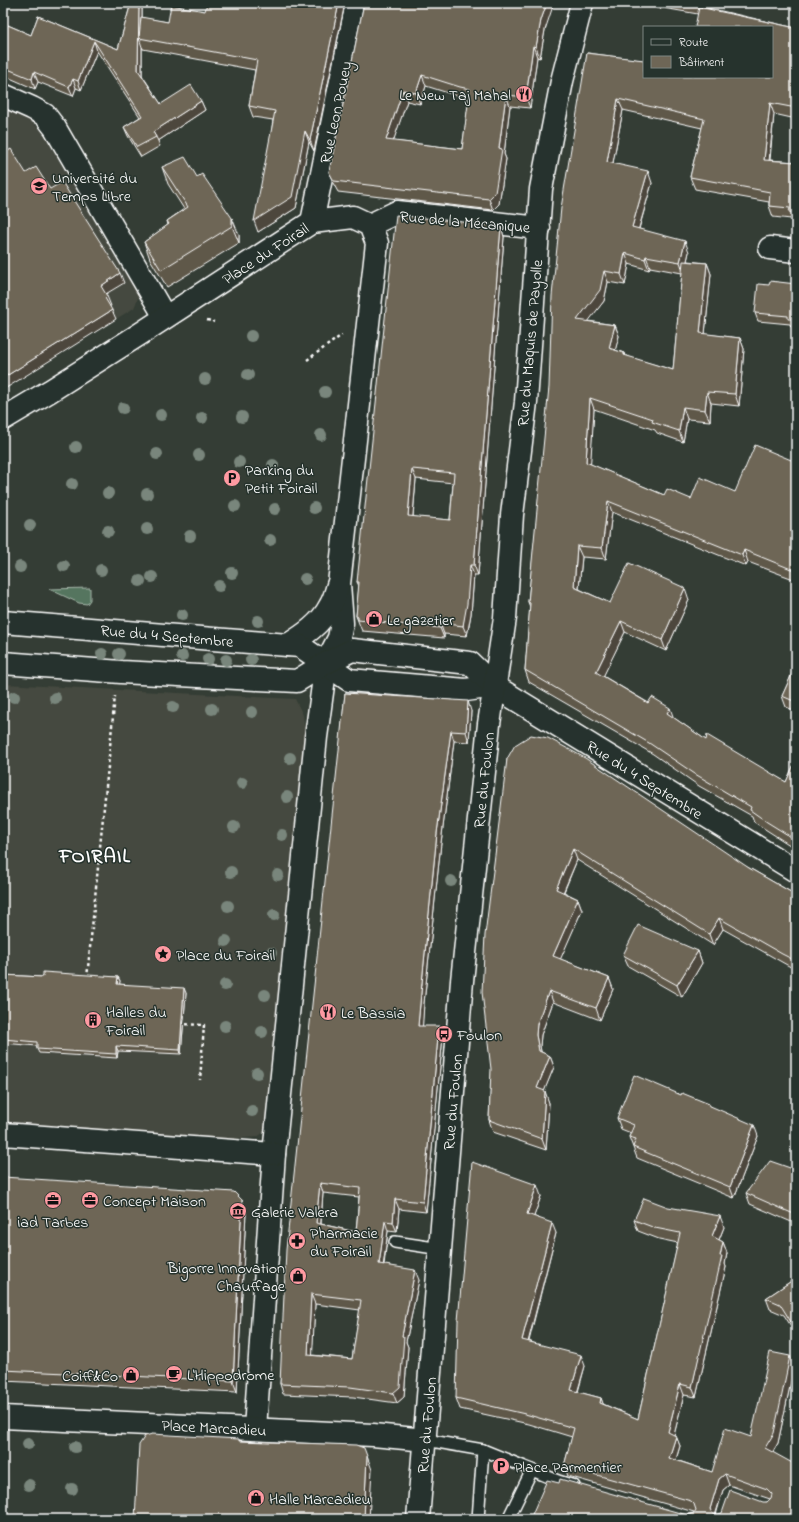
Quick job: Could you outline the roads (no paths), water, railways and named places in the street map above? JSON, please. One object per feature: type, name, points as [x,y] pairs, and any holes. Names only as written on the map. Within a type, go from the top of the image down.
[{"type":"street","name":"Rue Leon Pouey","points":[[312,222],[358,3]]},
{"type":"street","name":"Rue du Maquis de Payolle","points":[[494,686],[505,618],[512,514],[526,402],[541,190],[562,81],[582,3]]},
{"type":"street","points":[[3,95],[32,108],[45,116],[55,128],[165,317]]},
{"type":"street","name":"Rue de la Mécanique","points":[[370,225],[397,212],[539,228]]},
{"type":"street","name":"Place du Foirail","points":[[3,419],[50,391],[312,222],[353,217],[370,225]]},
{"type":"street","points":[[255,1430],[274,1154],[316,737],[326,664],[339,638],[342,623],[339,584],[377,243],[370,225]]},
{"type":"street","points":[[770,248],[796,251]]},
{"type":"street","points":[[288,645],[306,634],[320,620],[330,607],[339,584]]},
{"type":"street","name":"Rue du 4 Septembre","points":[[3,622],[300,646],[349,680],[466,690],[494,686]]},
{"type":"street","name":"Rue du 4 Septembre","points":[[3,663],[121,672],[297,681],[352,650],[470,664],[494,686],[796,871]]},
{"type":"street","name":"Rue du Foulon","points":[[418,1519],[426,1440],[462,981],[494,686]]},
{"type":"street","points":[[3,1134],[274,1154]]},
{"type":"street","name":"Place Marcadieu","points":[[3,1417],[426,1440]]},
{"type":"lane","points":[[395,1242],[440,1249]]},
{"type":"lane","points":[[426,1440],[483,1450],[558,1481],[581,1488]]},
{"type":"lane","points":[[478,1519],[483,1450]]},
{"type":"lane","points":[[508,1519],[532,1470]]},
{"type":"place","name":"Le New Taj Mahal","points":[[524,94]]},
{"type":"place","name":"Université du Temps Libre","points":[[39,186]]},
{"type":"place","name":"Parking du Petit Foirail","points":[[232,478]]},
{"type":"place","name":"Le gazetier","points":[[374,619]]},
{"type":"place","name":"Place du Foirail","points":[[163,954]]},
{"type":"place","name":"Le Bassia","points":[[328,1012]]},
{"type":"place","name":"Halles du Foirail","points":[[93,1020]]},
{"type":"place","name":"Foulon","points":[[444,1034]]},
{"type":"place","name":"iad Tarbes","points":[[53,1200]]},
{"type":"place","name":"Concept Maison","points":[[90,1200]]},
{"type":"place","name":"Galerie Valera","points":[[238,1211]]},
{"type":"place","name":"Pharmacie du Foirail","points":[[297,1241]]},
{"type":"place","name":"Bigorre Innovation Chauffage","points":[[298,1276]]},
{"type":"place","name":"L'Hippodrome","points":[[174,1374]]},
{"type":"place","name":"Coiff&Co","points":[[131,1375]]},
{"type":"place","name":"Place Parmentier","points":[[501,1466]]},
{"type":"place","name":"Halle Marcadieu","points":[[256,1498]]},
{"type":"district","name":"FOIRAIL","points":[[95,855]]}]
